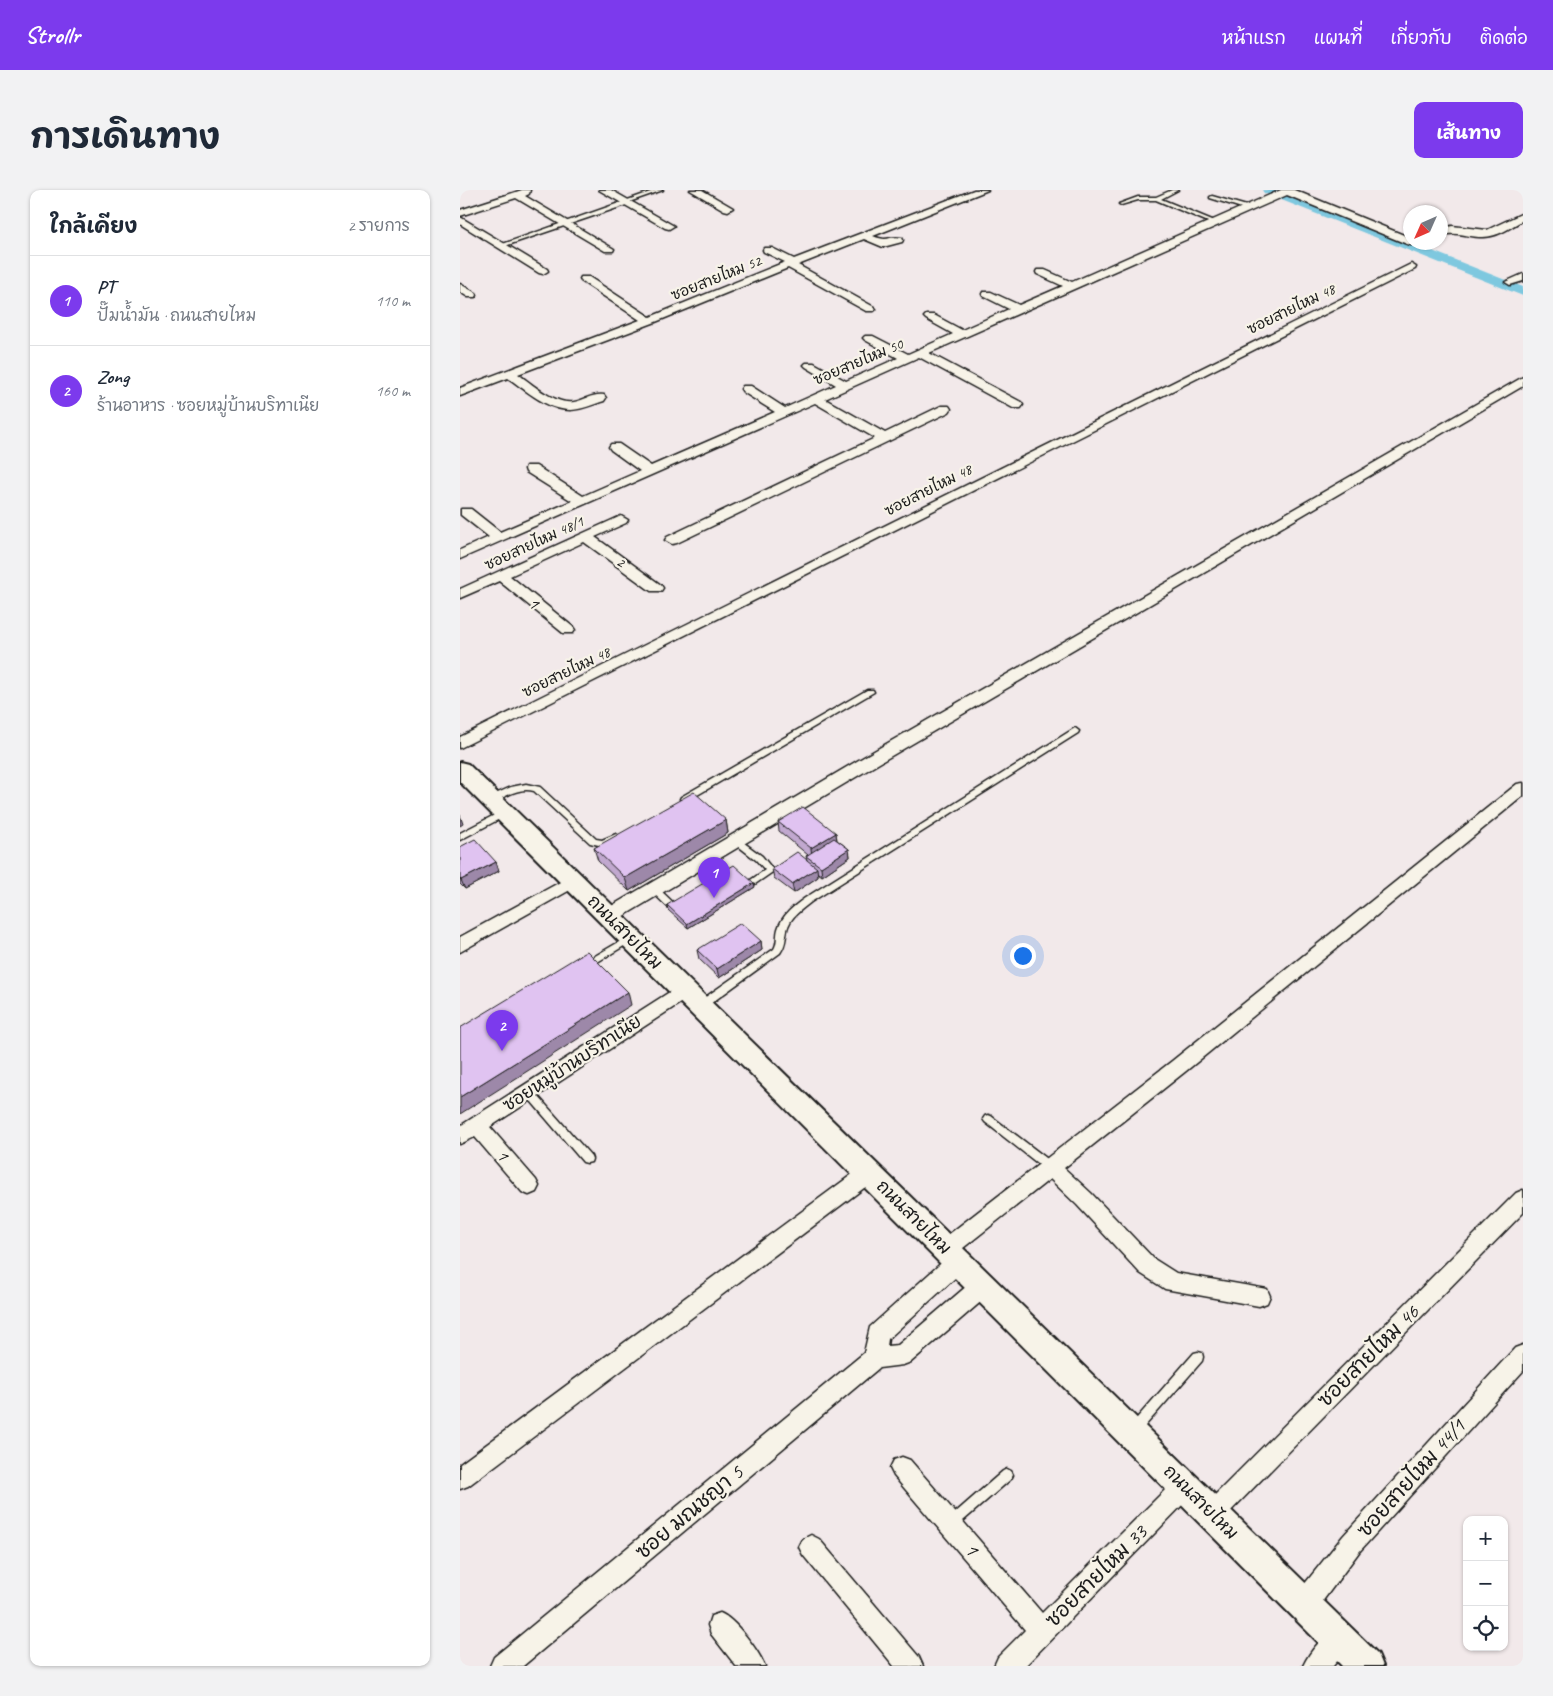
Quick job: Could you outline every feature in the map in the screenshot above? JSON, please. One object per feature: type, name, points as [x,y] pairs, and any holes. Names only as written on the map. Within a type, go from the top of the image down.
[{"type":"main road","name":"ถนนสายไหม","points":[[460,769],[1132,1432],[1366,1666]]},
{"type":"street","points":[[460,213],[532,190]]},
{"type":"street","points":[[604,190],[669,226]]},
{"type":"street","points":[[696,190],[728,208]]},
{"type":"street","name":"ซอยสายไหม 52","points":[[460,392],[649,321],[983,190]]},
{"type":"street","points":[[1287,191],[1403,238]]},
{"type":"street","name":"ซอยสายไหม 50","points":[[460,555],[1287,191]]},
{"type":"street","points":[[517,195],[609,249]]},
{"type":"street","points":[[1448,230],[1454,229],[1478,234],[1489,233],[1523,216]]},
{"type":"street","points":[[460,220],[543,271]]},
{"type":"street","points":[[865,236],[882,244],[898,240]]},
{"type":"street","points":[[768,250],[870,309]]},
{"type":"street","name":"ซอยสายไหม 48","points":[[460,743],[1411,268]]},
{"type":"street","points":[[1041,272],[1072,286]]},
{"type":"street","points":[[1510,282],[1523,277]]},
{"type":"street","points":[[585,278],[649,321]]},
{"type":"street","points":[[460,287],[472,295]]},
{"type":"street","points":[[986,294],[1018,309]]},
{"type":"street","points":[[930,317],[962,334]]},
{"type":"street","points":[[869,338],[906,358]]},
{"type":"street","points":[[920,353],[1017,405]]},
{"type":"street","points":[[810,365],[845,385]]},
{"type":"street","points":[[508,373],[562,405],[578,404],[600,398]]},
{"type":"street","points":[[609,916],[1523,381]]},
{"type":"street","points":[[747,389],[783,412]]},
{"type":"street","points":[[815,398],[884,438]]},
{"type":"street","points":[[672,540],[945,409]]},
{"type":"street","points":[[615,447],[649,471]]},
{"type":"street","points":[[531,469],[581,501]]},
{"type":"street","points":[[466,512],[499,538]]},
{"type":"street","name":"ซอยสายไหม 48/1","points":[[460,594],[621,520]]},
{"type":"street","name":"2","points":[[586,537],[656,588]]},
{"type":"street","name":"1","points":[[501,576],[568,630]]},
{"type":"street","points":[[983,1286],[903,1355],[874,1358],[878,1334],[953,1255],[1050,1167],[1179,1066],[1523,788]]},
{"type":"street","points":[[460,945],[573,881]]},
{"type":"street","name":"ซอยหมู่บ้านบริทาเนีย","points":[[460,1136],[528,1092],[692,998]]},
{"type":"street","name":"1","points":[[477,1125],[529,1186]]},
{"type":"street","points":[[1050,1167],[1084,1199],[1147,1266],[1172,1282],[1259,1296]]},
{"type":"street","points":[[460,1478],[869,1172]]},
{"type":"street","name":"ซอยสายไหม 46","points":[[1213,1513],[1523,1199]]},
{"type":"street","name":"ซอยสายไหม 44/1","points":[[1304,1605],[1351,1544],[1523,1356]]},
{"type":"street","name":"ซอย มณชญา 5","points":[[503,1666],[874,1358]]},
{"type":"street","name":"1","points":[[902,1468],[1042,1631]]},
{"type":"street","name":"ซอยสายไหม 33","points":[[1007,1666],[1185,1486]]},
{"type":"street","points":[[810,1547],[910,1666]]},
{"type":"street","points":[[720,1625],[752,1666]]},
{"type":"street","points":[[1316,1666],[1340,1640]]},
{"type":"lane","points":[[503,245],[661,190]]},
{"type":"lane","points":[[1157,200],[1176,190]]},
{"type":"lane","points":[[1212,197],[1248,208]]},
{"type":"lane","points":[[1121,204],[1138,198],[1157,200],[1215,223]]},
{"type":"lane","points":[[678,803],[870,692]]},
{"type":"lane","points":[[692,998],[777,951],[783,943],[782,932],[786,920],[808,900],[1076,731]]},
{"type":"lane","points":[[460,836],[522,786],[530,786],[537,789],[593,841],[602,843],[628,832]]},
{"type":"lane","points":[[736,840],[759,858],[770,871],[737,893]]},
{"type":"lane","points":[[654,889],[685,918]]},
{"type":"lane","points":[[580,968],[631,938]]},
{"type":"lane","points":[[528,1092],[587,1159]]},
{"type":"lane","points":[[988,1119],[1050,1167]]},
{"type":"lane","points":[[1132,1432],[1198,1357]]},
{"type":"lane","points":[[951,1524],[1007,1475]]},
{"type":"building","points":[[694,792],[726,820],[625,878],[594,848]]},
{"type":"building","points":[[803,807],[836,833],[811,848],[778,822]]},
{"type":"building","points":[[834,838],[849,849],[821,867],[806,856]]},
{"type":"building","points":[[475,839],[496,862],[461,880],[460,847]]},
{"type":"building","points":[[797,852],[817,868],[792,884],[772,869]]},
{"type":"building","points":[[734,865],[754,883],[687,924],[667,905]]},
{"type":"building","points":[[741,923],[761,941],[717,969],[697,950]]},
{"type":"building","points":[[587,951],[628,992],[460,1097],[460,1028]]},
{"type":"waterway","points":[[1268,190],[1523,292]]},
{"type":"place","name":"PT","points":[[714,898]]},
{"type":"place","name":"Zong","points":[[502,1051]]}]
